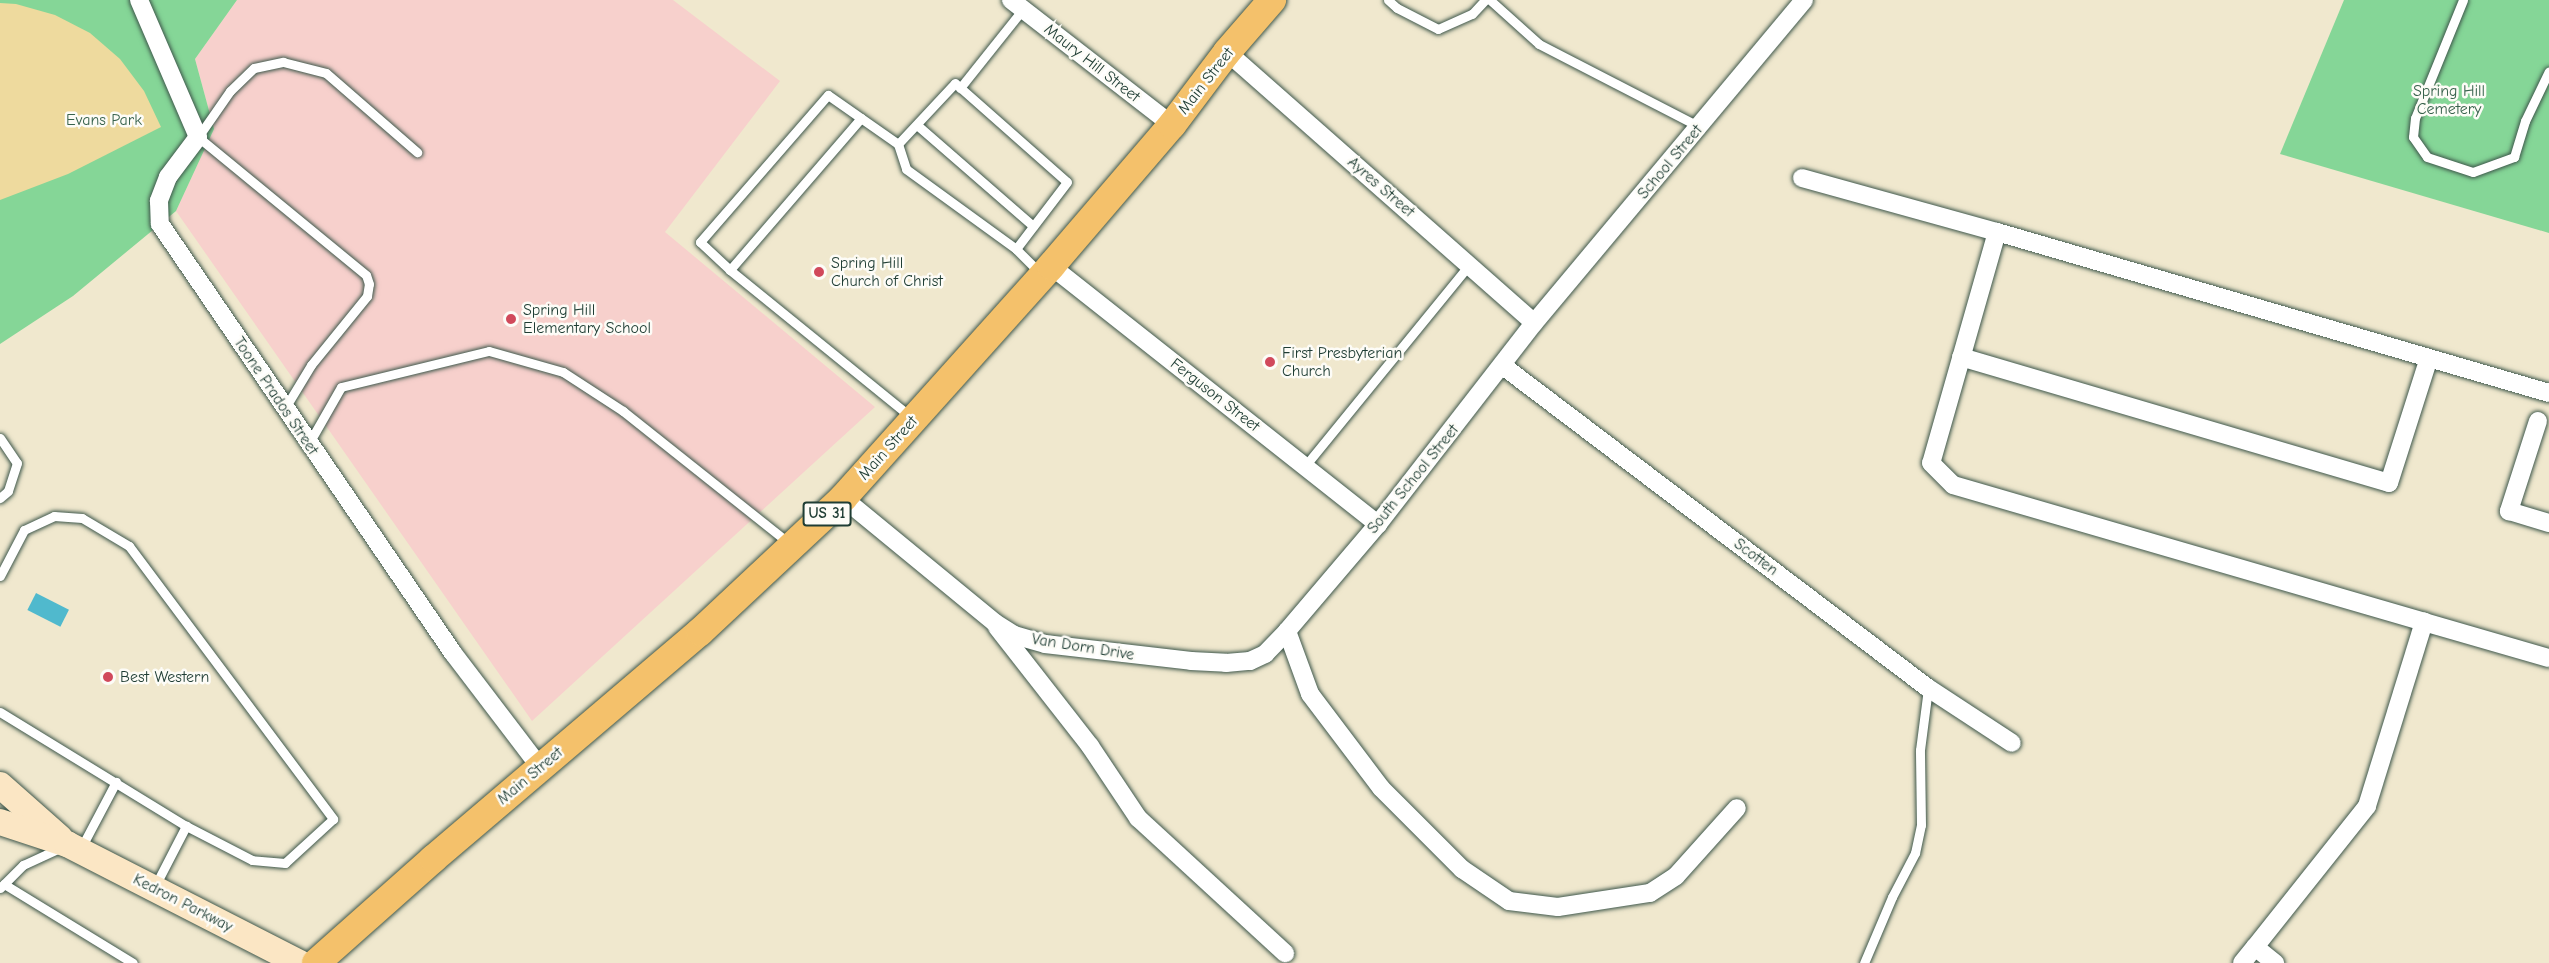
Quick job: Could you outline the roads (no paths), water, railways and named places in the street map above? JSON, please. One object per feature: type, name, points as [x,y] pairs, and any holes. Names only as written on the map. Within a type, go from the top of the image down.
[{"type":"main road","name":"Main Street","points":[[316,963],[540,767],[700,632],[843,498],[1047,270],[1172,125],[1227,52],[1272,0]]},
{"type":"street","points":[[139,0],[198,137]]},
{"type":"street","name":"School Street","points":[[1534,323],[1804,0]]},
{"type":"street","name":"Maury Hill Street","points":[[1017,4],[1172,125]]},
{"type":"street","name":"Ayres Street","points":[[1227,52],[1534,323]]},
{"type":"street","name":"Toone Prados Street","points":[[198,137],[168,177],[159,201],[160,224],[453,653],[540,767]]},
{"type":"street","points":[[1802,178],[1997,232],[2549,393]]},
{"type":"street","points":[[1997,232],[1931,463],[1953,485],[2549,658]]},
{"type":"street","name":"Ferguson Street","points":[[1047,270],[1378,524]]},
{"type":"street","name":"South School Street","points":[[1287,631],[1378,524],[1503,366],[1534,323]]},
{"type":"street","points":[[1961,357],[2389,483],[2429,358]]},
{"type":"street","name":"Scotten","points":[[1503,366],[1928,688],[2012,743]]},
{"type":"street","points":[[2538,421],[2509,511],[2549,523]]},
{"type":"street","name":"Van Dorn Drive","points":[[843,498],[995,623],[1014,635],[1045,644],[1226,663],[1250,661],[1265,654],[1287,631]]},
{"type":"street","points":[[2242,963],[2367,806],[2424,622]]},
{"type":"street","points":[[995,623],[1090,746],[1138,818],[1286,953]]},
{"type":"street","points":[[1287,631],[1310,694],[1381,788],[1462,869],[1509,901],[1558,907],[1650,893],[1676,876],[1737,808]]},
{"type":"street","name":"Kedron Parkway","points":[[0,785],[73,847]]},
{"type":"street","name":"Kedron Parkway","points":[[0,822],[73,847],[300,963]]},
{"type":"street","points":[[2255,947],[2275,963]]},
{"type":"lane","points":[[1388,0],[1397,8],[1438,29],[1472,14],[1485,0]]},
{"type":"lane","points":[[1490,0],[1539,44],[1700,127]]},
{"type":"lane","points":[[2463,0],[2415,118],[2414,137],[2427,157],[2473,172],[2514,156],[2525,121],[2549,70]]},
{"type":"lane","points":[[960,88],[1017,4]]},
{"type":"lane","points":[[285,408],[311,365],[367,296],[369,284],[366,275],[198,137],[230,91],[254,68],[284,62],[326,73],[417,152]]},
{"type":"lane","points":[[898,144],[955,83],[1067,182],[1016,249]]},
{"type":"lane","points":[[914,420],[730,270],[700,242],[828,95],[898,144],[906,169],[1047,270]]},
{"type":"lane","points":[[730,270],[861,118]]},
{"type":"lane","points":[[917,125],[1033,226]]},
{"type":"lane","points":[[1305,466],[1469,265]]},
{"type":"lane","points":[[309,443],[340,387],[489,351],[562,372],[623,411],[792,546]]},
{"type":"lane","points":[[0,438],[17,463],[8,491],[0,498]]},
{"type":"lane","points":[[0,576],[24,530],[54,516],[82,518],[129,546],[333,819],[285,863],[252,860],[186,826],[0,712]]},
{"type":"lane","points":[[1864,963],[1892,897],[1915,853],[1921,825],[1920,750],[1928,688]]},
{"type":"lane","points":[[116,782],[73,847],[22,865],[2,886],[133,963]]},
{"type":"lane","points":[[153,888],[186,826]]},
{"type":"water","points":[[36,593],[69,610],[60,627],[27,610]]},
{"type":"place","name":"Spring Hill Church of Christ","points":[[819,272]]},
{"type":"place","name":"Spring Hill Elementary School","points":[[511,319]]},
{"type":"place","name":"First Presbyterian Church","points":[[1270,362]]},
{"type":"place","name":"Best Western","points":[[108,677]]},
{"type":"park label","name":"Spring Hill Cemetery","points":[[2449,100]]},
{"type":"park label","name":"Evans Park","points":[[104,120]]}]
